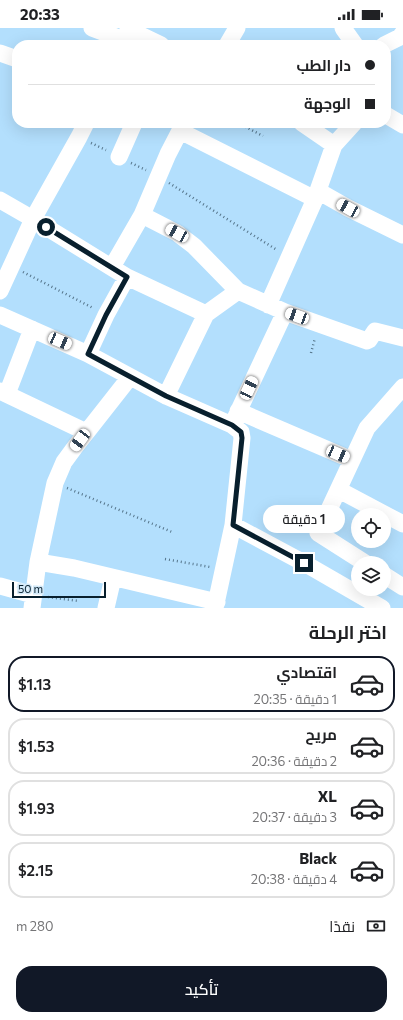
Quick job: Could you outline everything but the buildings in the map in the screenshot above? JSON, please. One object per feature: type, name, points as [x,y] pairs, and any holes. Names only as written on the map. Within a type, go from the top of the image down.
[{"type":"street","points":[[92,28],[144,40]]},
{"type":"street","points":[[229,40],[237,28]]},
{"type":"street","points":[[343,28],[350,40]]},
{"type":"street","points":[[0,53],[12,57]]},
{"type":"street","points":[[391,118],[403,125]]},
{"type":"street","points":[[119,157],[132,128]]},
{"type":"street","points":[[112,267],[142,215],[158,176],[182,128]]},
{"type":"street","points":[[184,128],[316,195],[348,208],[403,235]]},
{"type":"street","points":[[309,128],[334,145]]},
{"type":"street","points":[[268,305],[316,195],[334,145],[349,128]]},
{"type":"street","points":[[0,291],[6,263],[82,130]]},
{"type":"street","points":[[0,200],[33,218],[127,277],[206,314]]},
{"type":"street","points":[[142,215],[177,233],[194,246],[238,291],[285,312],[367,341],[375,331],[403,338]]},
{"type":"street","points":[[88,354],[106,315],[127,277]]},
{"type":"street","points":[[166,396],[206,314],[238,291]]},
{"type":"street","points":[[38,562],[74,568],[216,605],[233,525],[242,438],[235,418],[285,312]]},
{"type":"street","points":[[0,315],[88,354],[166,396],[235,418],[352,460]]},
{"type":"street","points":[[32,329],[3,393],[86,432]]},
{"type":"street","points":[[0,586],[32,602],[38,562],[55,484],[64,462],[130,377]]},
{"type":"street","points":[[354,556],[318,533],[367,428],[403,387]]},
{"type":"street","points":[[339,490],[403,524]]},
{"type":"street","points":[[233,525],[304,563],[382,608]]},
{"type":"street","points":[[106,608],[113,578]]},
{"type":"street","points":[[391,579],[403,587]]},
{"type":"path","points":[[248,128],[263,136]]},
{"type":"path","points":[[82,130],[119,157],[158,176],[289,258]]},
{"type":"path","points":[[6,263],[106,315]]},
{"type":"path","points":[[55,484],[172,532]]},
{"type":"path","points":[[165,559],[224,569]]},
{"type":"path","points":[[32,602],[79,601]]},
{"type":"route","points":[[46,227],[127,277],[106,315],[88,354],[166,396],[232,425],[241,432],[242,438],[233,525],[304,563]]}]
